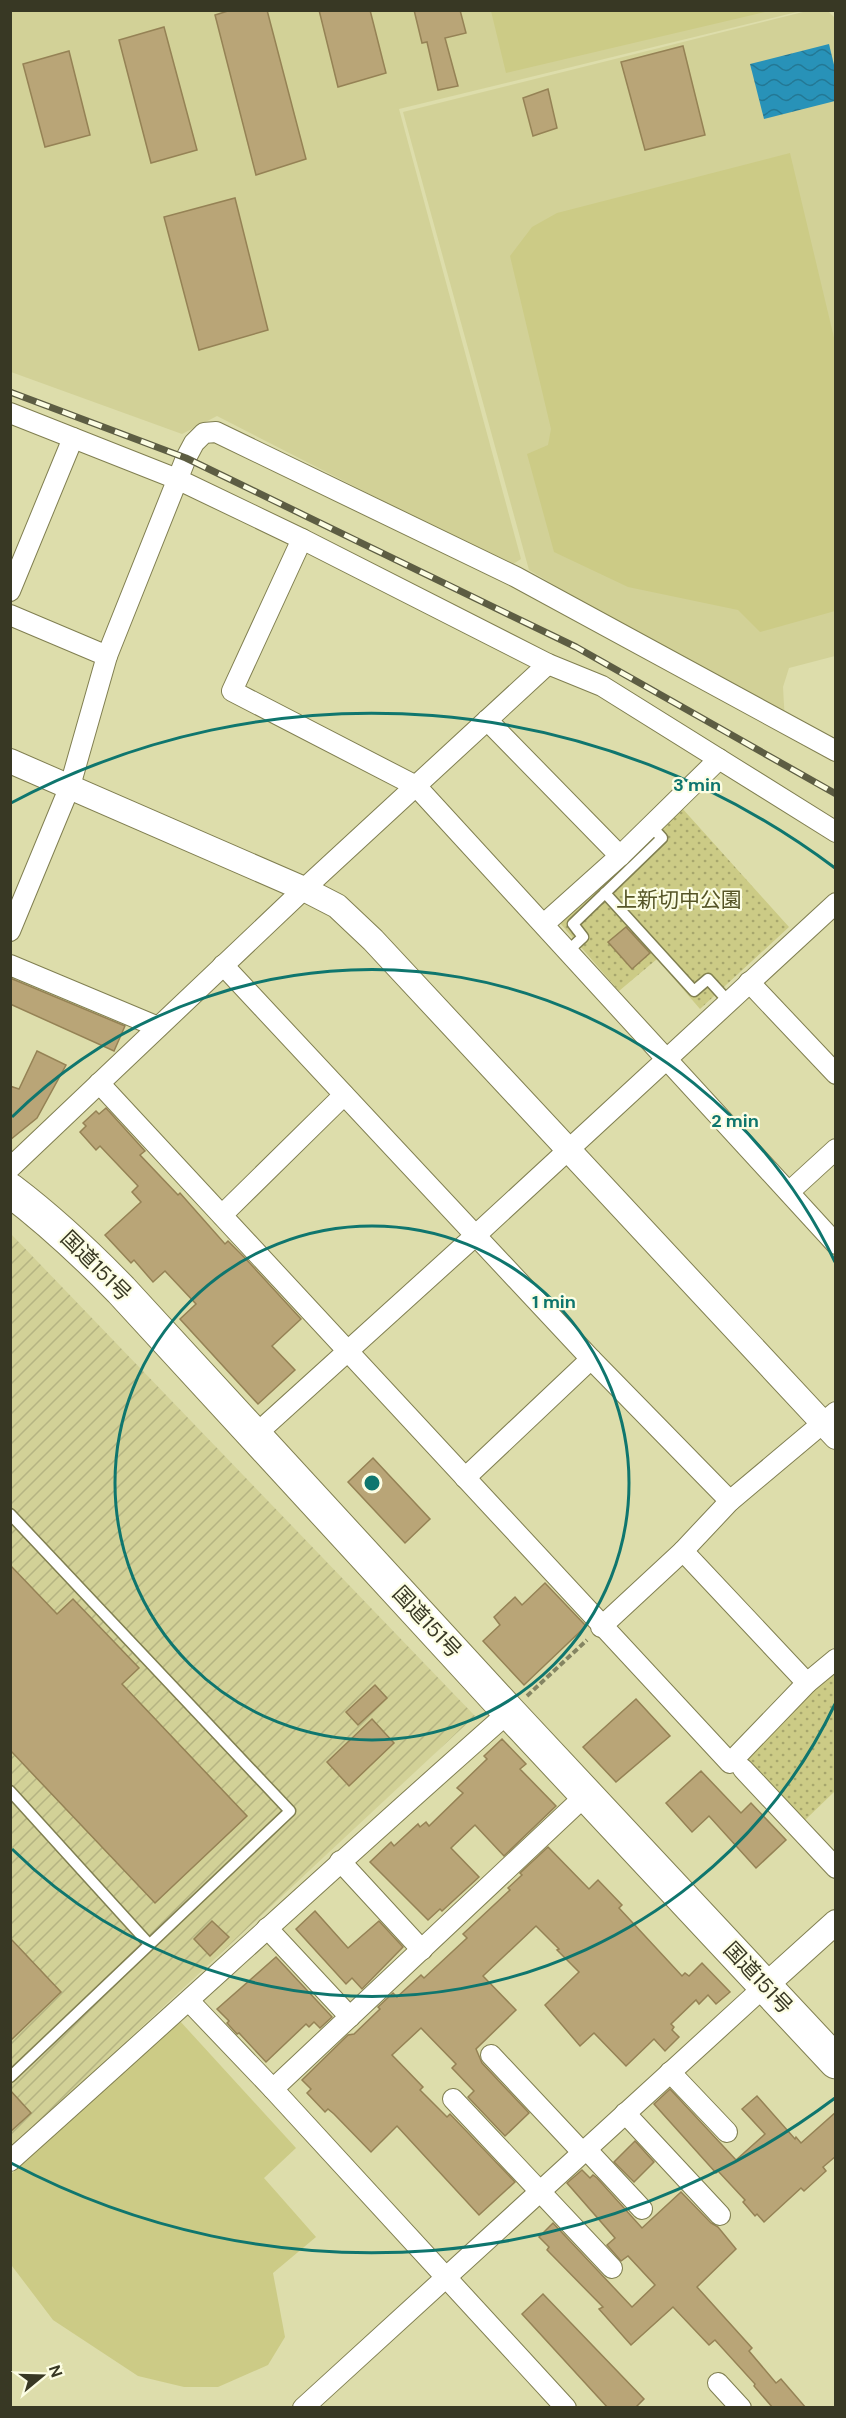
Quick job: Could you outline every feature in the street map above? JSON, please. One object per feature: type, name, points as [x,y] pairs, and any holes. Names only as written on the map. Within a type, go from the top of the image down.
[{"type":"highway","name":"国道151号","points":[[10,1190],[31,1204],[81,1249],[255,1435],[516,1705],[587,1794],[836,2062]]},
{"type":"street","points":[[10,413],[177,479],[302,539],[548,664],[602,686],[836,832]]},
{"type":"street","points":[[10,932],[70,786],[108,656],[177,479],[194,443],[204,433],[216,432],[516,577],[836,751]]},
{"type":"street","points":[[10,591],[73,438]]},
{"type":"street","points":[[302,539],[232,692],[416,786],[836,1244]]},
{"type":"street","points":[[10,615],[108,656]]},
{"type":"street","points":[[10,1168],[304,889],[548,664]]},
{"type":"street","points":[[487,720],[620,856]]},
{"type":"street","points":[[544,924],[620,856],[719,759]]},
{"type":"street","points":[[10,761],[304,889],[337,906],[374,940],[568,1150],[831,1424],[730,1501],[683,1551],[601,1627]]},
{"type":"street","points":[[255,1435],[476,1235],[665,1058],[749,982],[832,912]]},
{"type":"street","points":[[10,965],[158,1027]]},
{"type":"street","points":[[223,965],[591,1359],[730,1501]]},
{"type":"street","points":[[749,982],[836,1074]]},
{"type":"street","points":[[99,1083],[349,1350],[601,1627],[730,1763],[807,1683],[836,1659]]},
{"type":"street","points":[[222,1215],[344,1095]]},
{"type":"street","points":[[789,1192],[836,1149]]},
{"type":"street","points":[[465,1478],[591,1359]]},
{"type":"street","points":[[683,1551],[807,1683]]},
{"type":"street","points":[[10,2161],[189,2001],[340,1861],[516,1705]]},
{"type":"street","points":[[743,1769],[836,1868]]},
{"type":"street","points":[[273,2089],[587,1794]]},
{"type":"street","points":[[340,1861],[422,1950]]},
{"type":"street","points":[[303,2408],[836,1922]]},
{"type":"street","points":[[267,1928],[350,2017]]},
{"type":"street","points":[[189,2001],[273,2089],[566,2408]]},
{"type":"street","points":[[491,2055],[642,2209]]},
{"type":"street","points":[[670,2072],[727,2132]]},
{"type":"street","points":[[453,2099],[612,2268]]},
{"type":"street","points":[[625,2113],[720,2215]]},
{"type":"street","points":[[718,2383],[741,2408]]},
{"type":"lane","points":[[568,951],[584,937],[573,924],[662,838],[650,825]]},
{"type":"lane","points":[[605,893],[694,991],[708,979],[728,1001]]},
{"type":"lane","points":[[10,1514],[290,1811],[10,2077]]},
{"type":"lane","points":[[10,1791],[150,1944]]},
{"type":"path","points":[[516,1705],[601,1627]]},
{"type":"shaded area","points":[[10,11],[801,11],[399,109],[521,559],[510,566],[217,416],[182,434],[11,372]]},
{"type":"shaded area","points":[[807,11],[828,11],[835,18],[835,656],[789,668],[783,687],[785,723],[529,570],[403,112]]},
{"type":"shaded area","points":[[11,1234],[475,1716],[11,2149]]},
{"type":"green space","points":[[491,10],[769,11],[506,73]]},
{"type":"green space","points":[[790,153],[835,342],[835,611],[760,632],[738,610],[628,587],[554,552],[527,454],[548,445],[551,429],[510,256],[532,227],[557,213]]},
{"type":"green space","name":"上新切中公園","points":[[681,807],[789,927],[700,1009],[657,959],[619,991],[560,923]]},
{"type":"green space","points":[[835,1666],[835,1791],[802,1823],[743,1756]]},
{"type":"green space","points":[[179,2020],[296,2148],[264,2178],[316,2237],[273,2273],[285,2337],[268,2365],[218,2387],[184,2387],[138,2376],[53,2320],[12,2266],[10,2257],[10,2175]]},
{"type":"water","points":[[829,44],[835,69],[835,101],[764,119],[750,64]]},
{"type":"building","points":[[231,10],[267,10],[306,159],[256,175],[215,15]]},
{"type":"building","points":[[319,10],[370,10],[386,73],[338,87]]},
{"type":"building","points":[[414,10],[460,10],[466,33],[445,38],[458,86],[438,90],[427,42],[422,43]]},
{"type":"building","points":[[164,27],[197,150],[151,163],[119,40]]},
{"type":"building","points":[[683,46],[705,135],[645,150],[621,62]]},
{"type":"building","points":[[69,51],[90,135],[45,147],[23,64]]},
{"type":"building","points":[[548,89],[557,128],[533,136],[523,98]]},
{"type":"building","points":[[235,198],[268,330],[199,350],[164,217]]},
{"type":"building","points":[[626,927],[650,953],[632,969],[608,942]]},
{"type":"building","points":[[10,978],[125,1026],[114,1051],[10,1004]]},
{"type":"building","points":[[37,1051],[66,1065],[37,1118],[10,1140],[10,1086],[19,1089]]},
{"type":"building","points":[[106,1108],[145,1151],[140,1155],[178,1195],[180,1193],[225,1244],[228,1241],[245,1258],[301,1319],[272,1346],[295,1370],[258,1404],[180,1319],[196,1304],[165,1271],[153,1282],[134,1260],[131,1263],[105,1235],[141,1202],[132,1192],[138,1186],[100,1146],[96,1150],[80,1132],[86,1126],[83,1123],[96,1111],[99,1114]]},
{"type":"building","points":[[373,1458],[430,1519],[405,1543],[348,1482]]},
{"type":"building","points":[[10,1565],[57,1614],[73,1599],[139,1668],[122,1684],[247,1816],[155,1903],[10,1750]]},
{"type":"building","points":[[545,1583],[586,1626],[524,1685],[483,1641],[500,1625],[494,1617],[515,1597],[522,1605]]},
{"type":"building","points":[[375,1685],[387,1698],[358,1725],[346,1712]]},
{"type":"building","points":[[636,1699],[670,1736],[616,1782],[583,1747]]},
{"type":"building","points":[[372,1719],[394,1743],[349,1786],[327,1762]]},
{"type":"building","points":[[502,1739],[526,1764],[520,1769],[556,1806],[504,1856],[475,1825],[451,1848],[479,1877],[442,1911],[440,1909],[428,1920],[370,1862],[391,1842],[394,1846],[418,1824],[420,1827],[426,1822],[429,1826],[463,1793],[457,1788],[487,1759],[484,1756]]},
{"type":"building","points":[[701,1771],[741,1813],[751,1803],[786,1840],[756,1868],[709,1816],[692,1832],[666,1803]]},
{"type":"building","points":[[548,1847],[589,1889],[598,1880],[622,1905],[619,1908],[682,1976],[685,1973],[689,1976],[702,1963],[730,1992],[716,2004],[708,1995],[699,2004],[696,2000],[671,2024],[674,2027],[672,2030],[679,2037],[665,2051],[654,2039],[626,2066],[594,2033],[580,2046],[545,2005],[579,1972],[536,1926],[483,1976],[516,2010],[476,2049],[482,2063],[529,2113],[505,2136],[468,2097],[474,2091],[452,2068],[456,2064],[421,2028],[392,2055],[423,2087],[420,2090],[447,2117],[450,2114],[515,2182],[479,2215],[397,2126],[371,2152],[334,2114],[328,2109],[325,2112],[307,2093],[311,2089],[302,2080],[348,2035],[354,2034],[393,1993],[397,1997],[421,1975],[424,1978],[467,1938],[463,1934],[510,1890],[508,1888],[522,1875],[520,1873]]},
{"type":"building","points":[[315,1911],[348,1948],[379,1921],[403,1947],[362,1989],[352,1978],[346,1984],[296,1929]]},
{"type":"building","points":[[212,1921],[229,1937],[210,1956],[194,1939]]},
{"type":"building","points":[[10,1938],[61,1992],[10,2041]]},
{"type":"building","points":[[276,1957],[332,2017],[320,2028],[314,2022],[309,2027],[306,2024],[266,2062],[239,2033],[237,2034],[227,2023],[229,2021],[217,2009]]},
{"type":"building","points":[[670,2089],[736,2160],[765,2134],[742,2109],[757,2096],[801,2143],[836,2112],[836,2156],[823,2167],[826,2171],[804,2191],[801,2188],[764,2222],[757,2214],[755,2216],[743,2202],[745,2200],[718,2171],[716,2173],[654,2104]]},
{"type":"building","points":[[10,2090],[31,2113],[10,2132]]},
{"type":"building","points":[[635,2141],[654,2162],[634,2182],[614,2162]]},
{"type":"building","points":[[582,2170],[590,2178],[593,2175],[597,2178],[642,2228],[681,2192],[711,2223],[718,2227],[736,2249],[697,2287],[752,2348],[749,2351],[776,2383],[781,2379],[806,2408],[773,2408],[754,2386],[755,2384],[715,2340],[709,2345],[673,2307],[631,2345],[599,2309],[603,2307],[547,2250],[549,2247],[539,2237],[553,2223],[632,2307],[655,2285],[628,2256],[621,2261],[607,2245],[615,2238],[567,2183]]},
{"type":"building","points":[[543,2294],[644,2399],[635,2408],[608,2408],[522,2314]]},
{"type":"railway","points":[[10,392],[186,458],[576,647],[836,794]]}]
